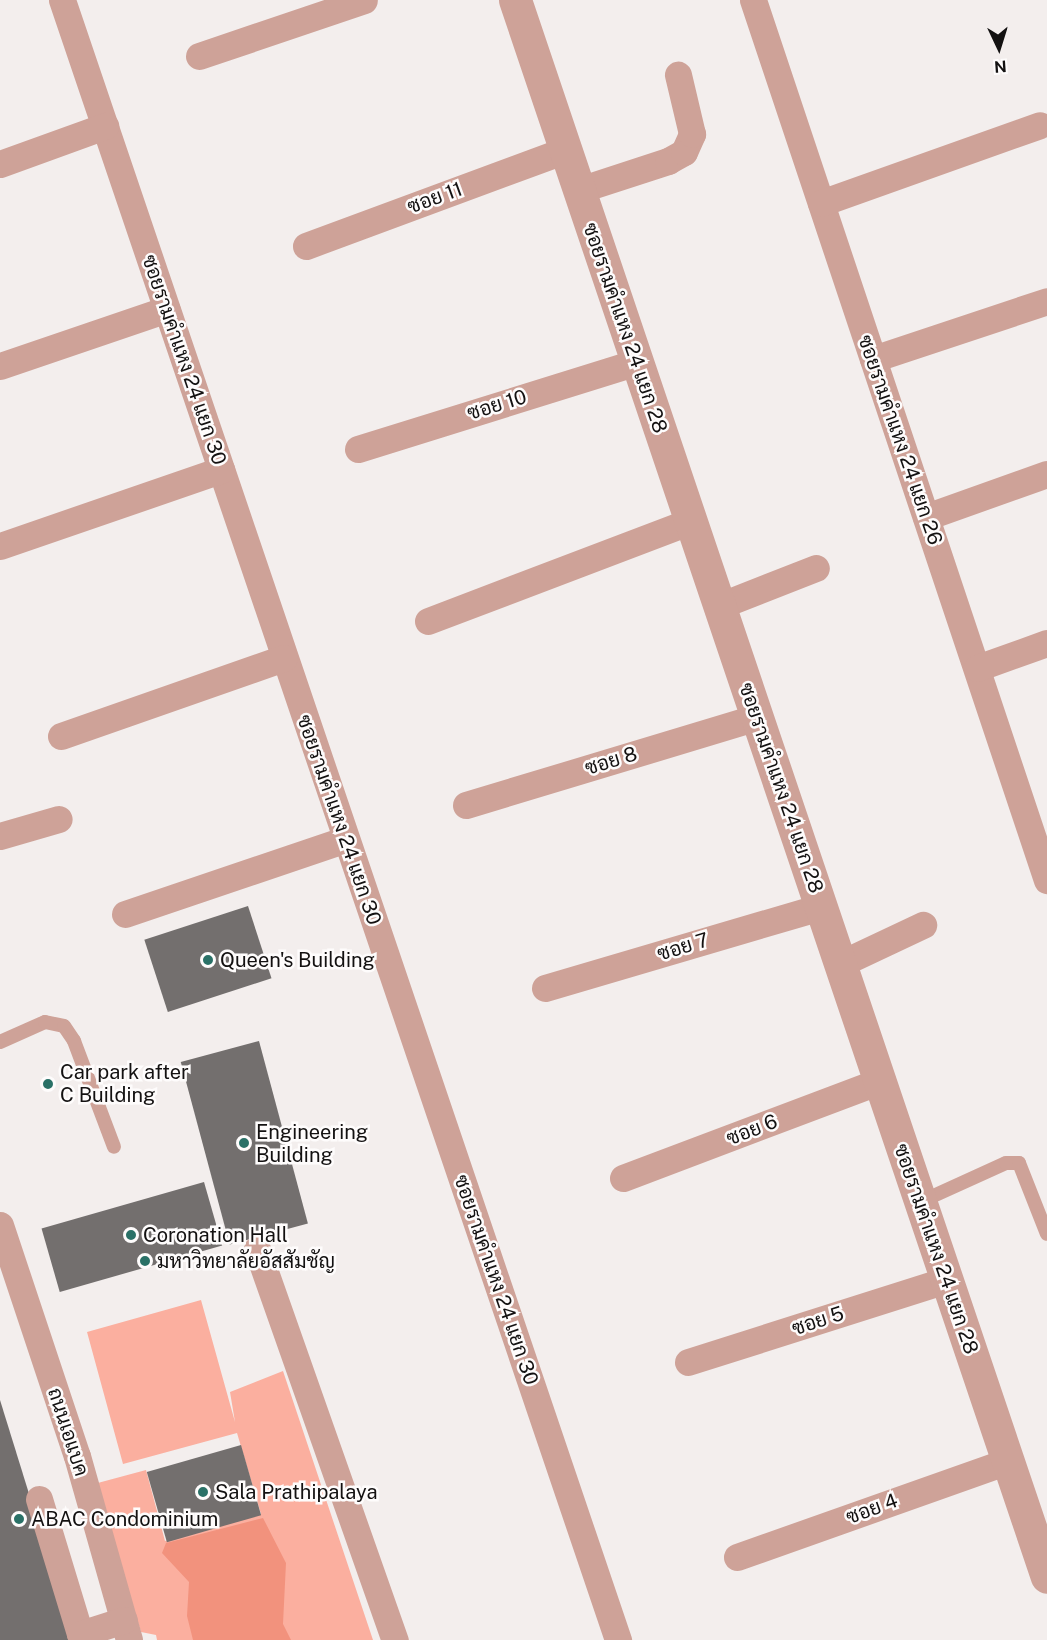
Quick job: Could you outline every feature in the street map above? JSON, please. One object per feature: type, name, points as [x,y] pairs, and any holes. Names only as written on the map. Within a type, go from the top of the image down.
[{"type":"street","name":"ซอยรามคำแหง 24 แยก 30","points":[[62,0],[618,1640]]},
{"type":"street","points":[[199,56],[364,0]]},
{"type":"street","name":"ซอยรามคำแหง 24 แยก 28","points":[[515,0],[1047,1577]]},
{"type":"street","name":"ซอยรามคำแหง 24 แยก 26","points":[[753,0],[976,668],[1039,830],[1047,880]]},
{"type":"street","points":[[579,190],[668,161],[684,152],[692,134],[678,75]]},
{"type":"street","points":[[821,203],[1040,125]]},
{"type":"street","points":[[0,164],[105,126]]},
{"type":"street","name":"ซอย 11","points":[[306,246],[565,150]]},
{"type":"street","points":[[873,359],[1047,301]]},
{"type":"street","points":[[0,366],[167,309]]},
{"type":"street","name":"ซอย 10","points":[[358,449],[637,362]]},
{"type":"street","points":[[0,546],[221,470]]},
{"type":"street","points":[[926,517],[1047,474]]},
{"type":"street","points":[[428,621],[691,521]]},
{"type":"street","points":[[719,606],[816,568]]},
{"type":"street","points":[[976,668],[1047,643]]},
{"type":"street","points":[[61,736],[284,658]]},
{"type":"street","name":"ซอย 8","points":[[465,805],[757,717]]},
{"type":"street","points":[[0,836],[59,819]]},
{"type":"street","points":[[124,914],[346,839]]},
{"type":"street","name":"ซอย 7","points":[[545,988],[821,906]]},
{"type":"street","points":[[840,964],[923,925]]},
{"type":"street","name":"ซอย 6","points":[[623,1178],[880,1081]]},
{"type":"street","name":"ถนนเอแบค","points":[[0,1225],[77,1456],[127,1630]]},
{"type":"street","points":[[257,1249],[395,1640]]},
{"type":"street","name":"ซอย 5","points":[[688,1362],[947,1280]]},
{"type":"street","name":"ซอย 4","points":[[737,1557],[1008,1461]]},
{"type":"street","points":[[39,1499],[80,1634],[127,1630]]},
{"type":"lane","points":[[0,1042],[45,1022],[64,1026],[74,1041],[114,1147]]},
{"type":"lane","points":[[920,1202],[1006,1163],[1019,1163],[1047,1234]]},
{"type":"shaded area","points":[[201,1300],[235,1422],[230,1392],[283,1371],[373,1640],[157,1640],[156,1635],[141,1632],[94,1484],[146,1470],[165,1541],[261,1514],[237,1433],[123,1464],[87,1332]]},
{"type":"shaded area","points":[[263,1518],[286,1563],[283,1624],[291,1640],[193,1640],[187,1616],[189,1582],[162,1553],[166,1543]]},
{"type":"building","name":"Queen's Building","points":[[248,906],[271,978],[168,1012],[144,940]]},
{"type":"building","name":"Engineering Building","points":[[259,1041],[308,1224],[230,1245],[181,1062]]},
{"type":"building","name":"Coronation Hall","points":[[204,1182],[222,1245],[60,1292],[42,1229]]},
{"type":"building","name":"ABAC Condominium","points":[[0,1400],[74,1639],[0,1640]]},
{"type":"building","name":"Sala Prathipalaya","points":[[241,1445],[261,1515],[167,1542],[147,1472]]},
{"type":"place","name":"Queen's Building","points":[[208,960]]},
{"type":"place","name":"Car park after C Building","points":[[48,1084]]},
{"type":"place","name":"Engineering Building","points":[[244,1143]]},
{"type":"place","name":"Coronation Hall","points":[[131,1235]]},
{"type":"place","name":"มหาวิทยาลัยอัสสัมชัญ","points":[[145,1261]]},
{"type":"place","name":"Sala Prathipalaya","points":[[203,1492]]},
{"type":"place","name":"ABAC Condominium","points":[[19,1519]]}]
